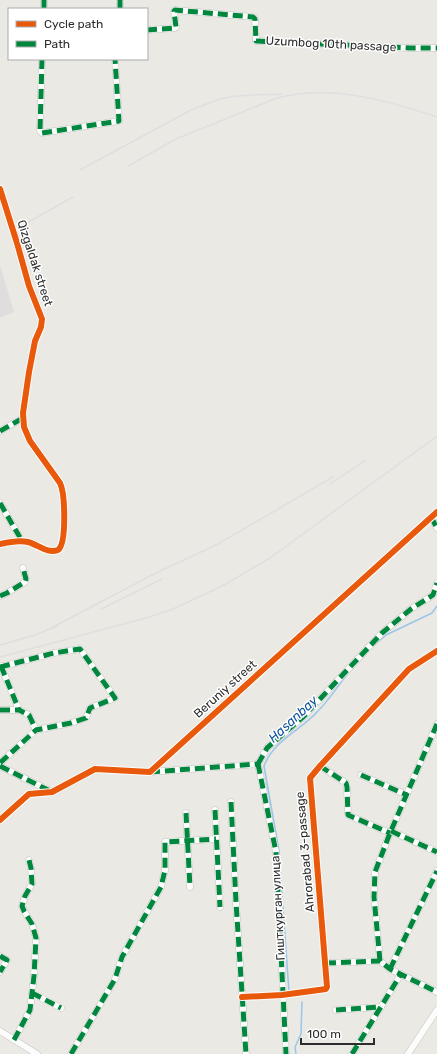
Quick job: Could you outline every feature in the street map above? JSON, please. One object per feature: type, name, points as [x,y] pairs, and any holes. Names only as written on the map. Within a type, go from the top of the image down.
[{"type":"street","name":"Uzumbog 10th passage","points":[[148,30],[175,28],[175,10],[253,17],[255,19],[256,41],[437,48]]},
{"type":"street","points":[[42,60],[40,131],[42,133],[117,122],[119,119],[115,60]]},
{"type":"street","name":"Qizgaldak street","points":[[0,189],[29,286],[42,319],[41,327],[35,341],[29,372],[23,418],[25,430],[28,439],[59,481],[63,493],[62,547],[55,551],[49,551],[32,543],[22,541]]},
{"type":"street","points":[[0,423],[2,430],[23,418]]},
{"type":"street","points":[[0,503],[22,541],[0,544]]},
{"type":"street","name":"Beruniy street","points":[[150,772],[437,512]]},
{"type":"street","points":[[431,517],[437,528]]},
{"type":"street","points":[[0,596],[7,594],[25,582],[26,579],[23,568]]},
{"type":"street","points":[[0,820],[29,794],[52,792],[95,769],[150,772],[258,764],[268,748],[304,716],[382,632],[411,609],[433,595],[437,583]]},
{"type":"street","points":[[0,763],[36,730],[72,723],[86,718],[90,708],[115,698],[80,649],[54,652],[0,667],[19,710]]},
{"type":"street","name":"Ahrorabad 3-passage","points":[[282,995],[326,989],[327,987],[310,778],[409,669],[437,651]]},
{"type":"street","points":[[0,710],[19,710],[29,715],[36,730]]},
{"type":"street","points":[[380,961],[374,897],[375,872],[390,832],[437,724]]},
{"type":"street","name":"Гишткурган улица","points":[[258,764],[276,852],[286,1054]]},
{"type":"street","points":[[0,766],[52,792]]},
{"type":"street","points":[[320,766],[346,782],[348,815],[437,852]]},
{"type":"street","points":[[361,775],[407,795]]},
{"type":"street","points":[[231,802],[246,1054]]},
{"type":"street","points":[[215,810],[220,907]]},
{"type":"street","points":[[186,813],[190,887]]},
{"type":"street","points":[[71,1054],[115,978],[122,957],[161,887],[165,870],[165,842],[216,839]]},
{"type":"street","points":[[14,1040],[30,1010],[32,993],[36,938],[32,924],[22,906],[25,896],[32,884],[29,860]]},
{"type":"street","points":[[390,969],[437,871]]},
{"type":"street","points":[[0,956],[7,960],[0,972]]},
{"type":"street","points":[[326,963],[380,961],[390,969],[437,992]]},
{"type":"street","points":[[352,1054],[401,974]]},
{"type":"street","points":[[32,993],[61,1008]]},
{"type":"street","points":[[242,996],[282,995]]},
{"type":"street","points":[[336,1010],[381,1007]]},
{"type":"street","points":[[408,1054],[437,1010]]},
{"type":"street","points":[[0,1031],[38,1054]]},
{"type":"shaded area","points":[[0,265],[14,312],[0,318]]},
{"type":"waterway","name":"Hasanbay","points":[[371,648],[386,635],[432,613],[437,606]]},
{"type":"waterway","name":"Hasanbay","points":[[289,992],[279,851],[264,766],[274,749],[317,712],[348,673]]},
{"type":"waterway","name":"Hasanbay","points":[[296,1054],[295,1047],[301,1034],[302,1002]]},
{"type":"railway","points":[[128,166],[176,139],[277,98],[297,94],[337,93],[358,96],[398,105],[437,117]]},
{"type":"railway","points":[[80,170],[191,110],[220,99],[235,96],[282,94]]},
{"type":"railway","points":[[25,224],[73,197]]},
{"type":"railway","points":[[0,657],[171,610],[224,585],[270,558],[437,436]]},
{"type":"railway","points":[[330,484],[366,460]]},
{"type":"railway","points":[[51,628],[154,574],[218,544],[333,477]]},
{"type":"railway","points":[[101,609],[162,579]]},
{"type":"railway","points":[[0,645],[35,635],[57,626]]},
{"type":"marked path","points":[[44,0],[44,8]]},
{"type":"marked path","points":[[120,0],[120,8]]},
{"type":"marked path","points":[[148,30],[175,28],[175,10],[253,17],[255,19],[256,41],[437,48]]},
{"type":"marked path","points":[[42,60],[40,131],[42,133],[119,121],[115,60]]},
{"type":"marked path","points":[[0,431],[23,418]]},
{"type":"marked path","points":[[0,503],[22,541]]},
{"type":"marked path","points":[[431,517],[437,528]]},
{"type":"marked path","points":[[0,596],[25,582],[26,579],[23,568]]},
{"type":"marked path","points":[[258,764],[267,748],[304,716],[382,633],[411,609],[433,595],[437,583]]},
{"type":"marked path","points":[[0,667],[54,653],[80,649],[115,698],[90,708],[86,718],[71,723],[36,730],[0,763]]},
{"type":"marked path","points":[[1,666],[19,710]]},
{"type":"marked path","points":[[0,710],[19,710],[29,715],[36,730]]},
{"type":"marked path","points":[[380,961],[374,897],[375,872],[390,833],[437,724]]},
{"type":"marked path","points":[[258,764],[276,852],[286,1054]]},
{"type":"marked path","points":[[150,772],[258,764]]},
{"type":"marked path","points":[[0,766],[50,791]]},
{"type":"marked path","points":[[320,766],[346,783],[348,815],[390,833]]},
{"type":"marked path","points":[[361,775],[407,795]]},
{"type":"marked path","points":[[231,802],[246,1054]]},
{"type":"marked path","points":[[215,810],[220,907]]},
{"type":"marked path","points":[[186,813],[190,887]]},
{"type":"marked path","points":[[391,831],[437,852]]},
{"type":"marked path","points":[[71,1054],[115,979],[122,957],[161,887],[165,870],[165,842],[216,839]]},
{"type":"marked path","points":[[14,1040],[30,1010],[34,976],[36,938],[32,924],[22,906],[25,896],[32,884],[29,860]]},
{"type":"marked path","points":[[390,969],[437,871]]},
{"type":"marked path","points":[[0,956],[7,960],[0,972]]},
{"type":"marked path","points":[[326,963],[380,961],[390,969],[437,992]]},
{"type":"marked path","points":[[352,1054],[401,974]]},
{"type":"marked path","points":[[32,993],[61,1008]]},
{"type":"marked path","points":[[336,1010],[381,1007]]},
{"type":"cycle path","points":[[0,189],[29,286],[42,319],[41,327],[35,341],[29,372],[23,413],[24,427],[30,441],[60,483],[64,507],[63,538],[61,546],[58,550],[50,551],[25,541],[0,544]]},
{"type":"cycle path","points":[[0,820],[29,794],[52,792],[95,769],[150,772],[437,512]]},
{"type":"cycle path","points":[[242,997],[282,995],[326,989],[310,778],[409,669],[437,651]]}]
